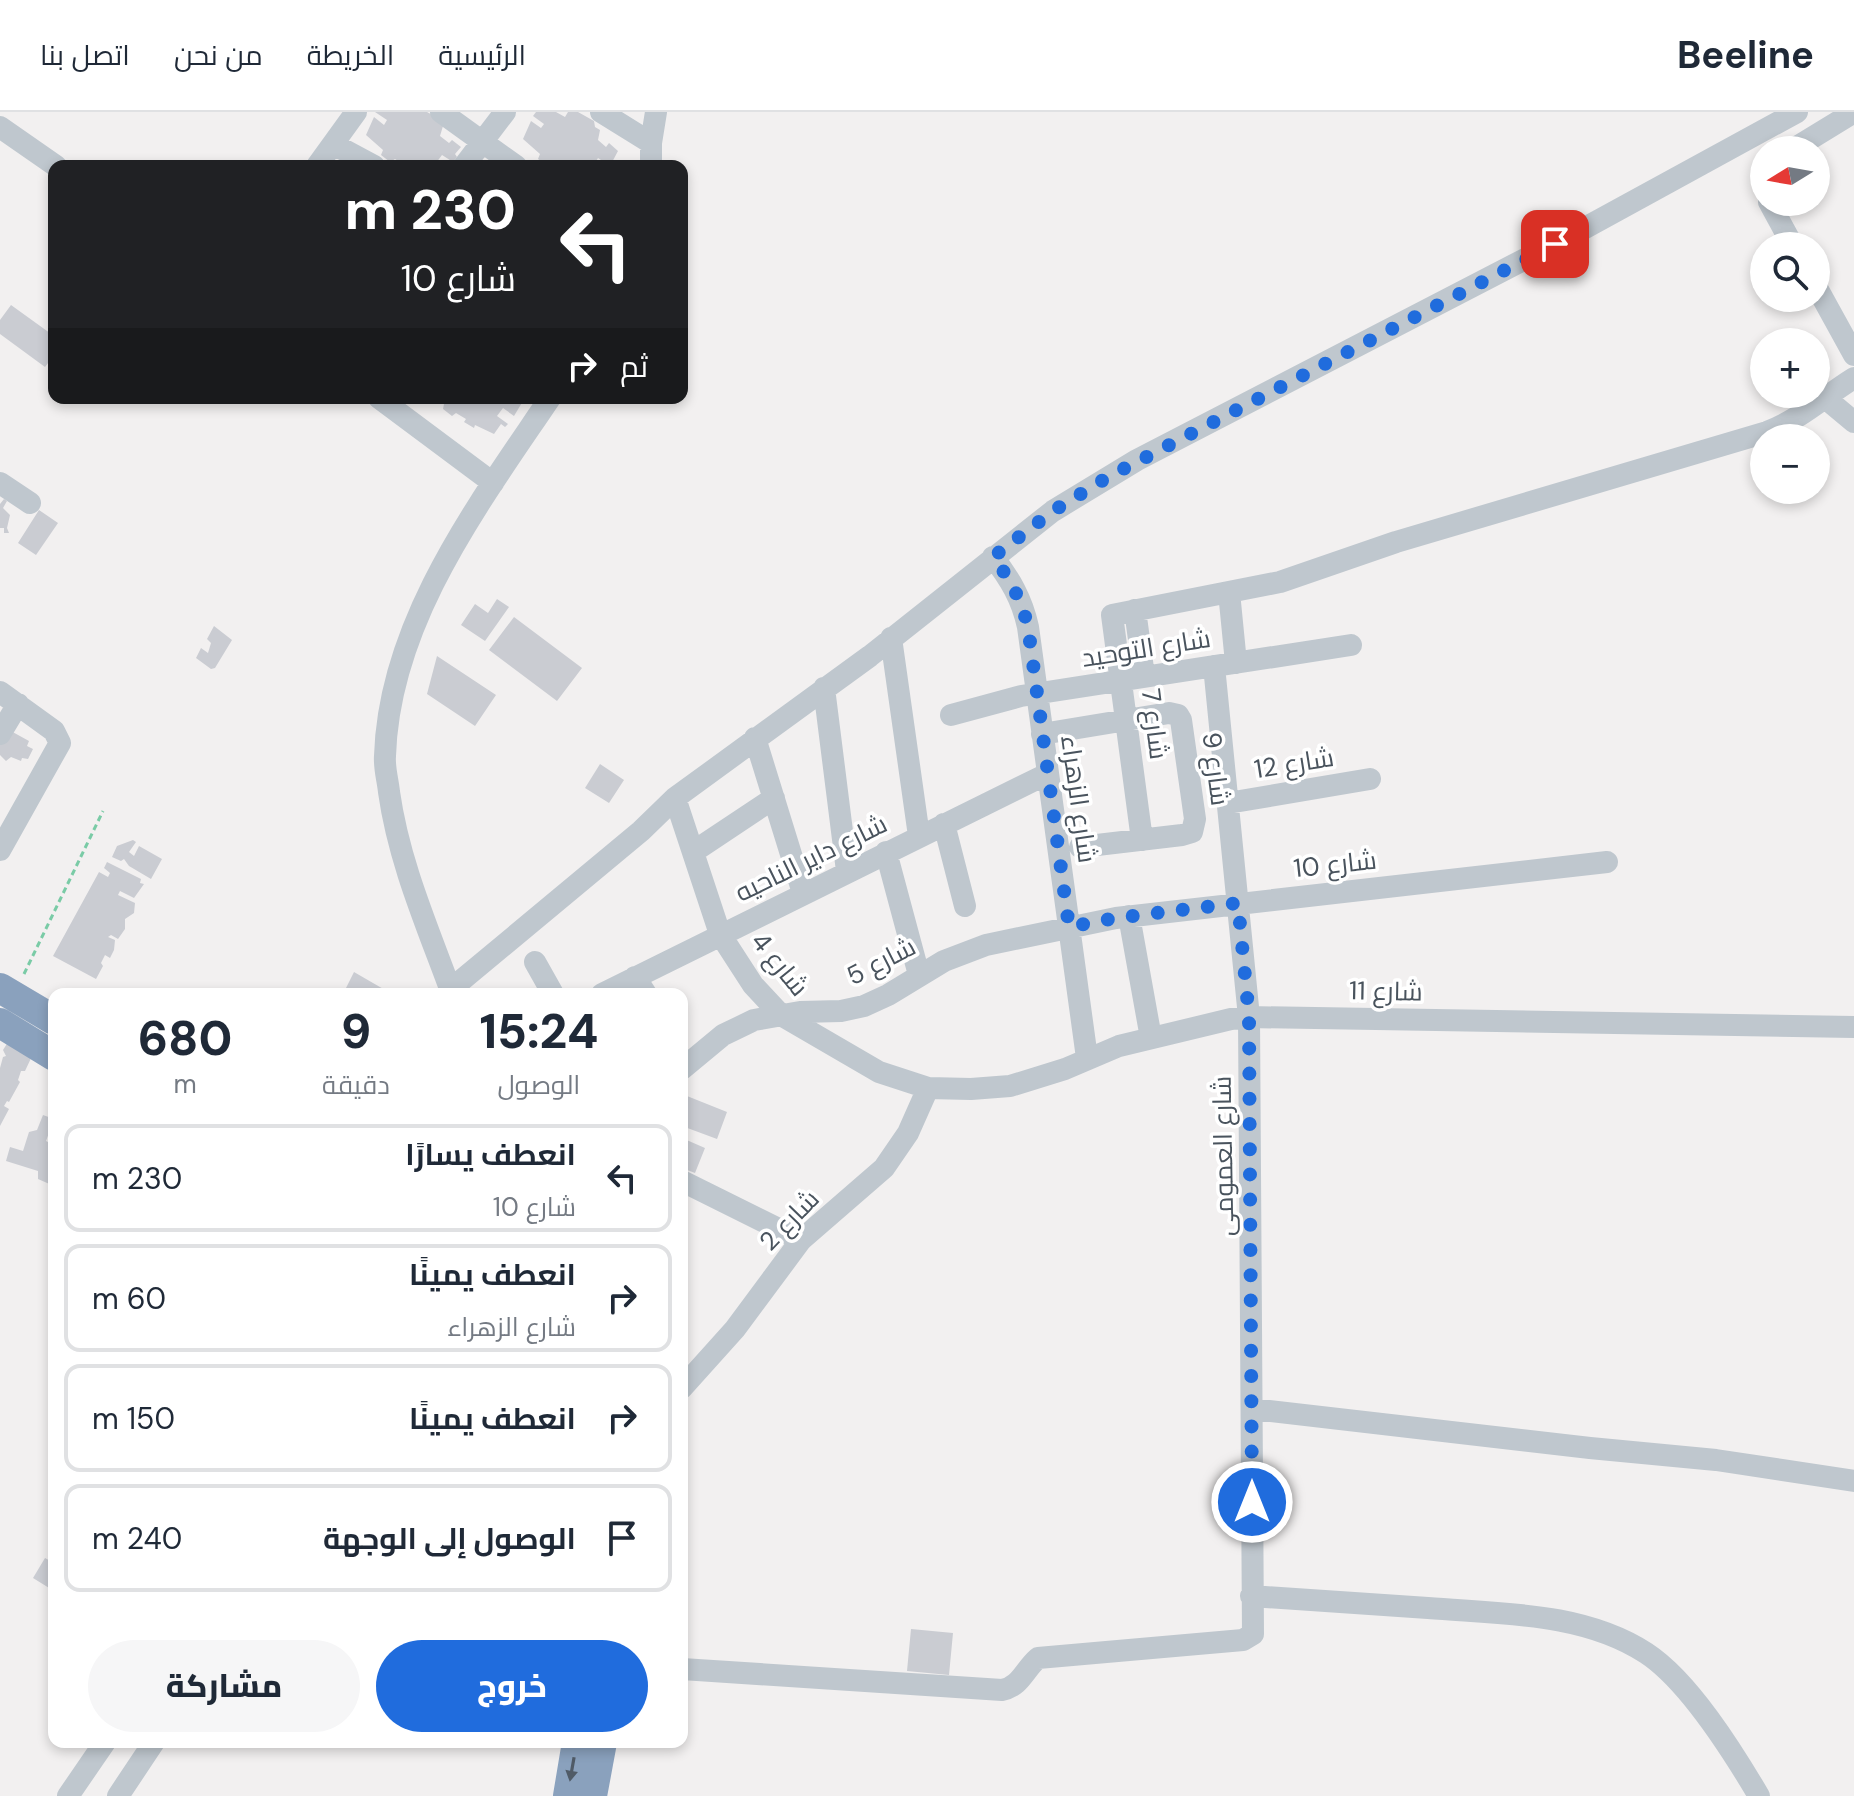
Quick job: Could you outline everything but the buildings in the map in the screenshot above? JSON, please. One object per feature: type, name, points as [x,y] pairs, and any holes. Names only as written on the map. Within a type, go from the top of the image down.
[{"type":"highway","points":[[3,1000],[48,1018]]},
{"type":"highway","points":[[3,1000],[48,1033]]},
{"type":"highway","points":[[3,1000],[48,1041]]},
{"type":"highway","points":[[0,1023],[48,1052]]},
{"type":"highway","points":[[568,1796],[576,1748]]},
{"type":"highway","points":[[592,1796],[601,1748]]},
{"type":"street","points":[[321,160],[356,112]]},
{"type":"street","points":[[441,112],[508,160]]},
{"type":"street","points":[[468,160],[505,112]]},
{"type":"street","points":[[601,112],[651,143]]},
{"type":"street","points":[[651,160],[656,112]]},
{"type":"street","points":[[457,988],[641,831],[675,798],[891,638],[1053,511],[1127,466],[1583,229],[1797,112]]},
{"type":"street","points":[[1815,136],[1854,112]]},
{"type":"street","points":[[0,127],[48,160]]},
{"type":"street","points":[[333,144],[363,160]]},
{"type":"street","points":[[1830,311],[1854,355]]},
{"type":"street","points":[[1830,393],[1854,378]]},
{"type":"street","points":[[1830,396],[1854,422]]},
{"type":"street","points":[[387,404],[493,483]]},
{"type":"street","points":[[451,988],[408,874],[392,811],[385,757],[399,667],[411,628],[428,593],[493,483],[546,404]]},
{"type":"street","points":[[1144,676],[1135,610],[1280,582],[1396,542],[1767,432],[1813,408]]},
{"type":"street","points":[[0,483],[30,503]]},
{"type":"street","name":"شارع الزهراء","points":[[993,557],[1010,579],[1023,604],[1087,1058]]},
{"type":"street","name":"شارع العمومى","points":[[688,1669],[1002,1690],[1016,1685],[1027,1667],[1038,1658],[1243,1640],[1253,1634],[1249,1017],[1228,803],[1225,665],[1229,592]]},
{"type":"street","name":"شارع 7","points":[[1135,610],[1112,615],[1142,840]]},
{"type":"street","points":[[891,638],[919,836]]},
{"type":"street","name":"شارع التوحيد","points":[[951,715],[1037,694],[1351,645]]},
{"type":"street","points":[[824,688],[847,871]]},
{"type":"street","points":[[0,734],[9,698],[54,731],[60,746],[0,850]]},
{"type":"street","name":"شارع 9","points":[[1126,719],[1169,713],[1178,715],[1183,725],[1195,819],[1192,832],[1142,840]]},
{"type":"street","points":[[1042,734],[1126,719]]},
{"type":"street","points":[[755,738],[803,893]]},
{"type":"street","name":"شارع داير الناحيه","points":[[641,986],[720,934],[1047,774]]},
{"type":"street","name":"شارع 12","points":[[1228,803],[1370,779]]},
{"type":"street","name":"شارع 4","points":[[675,798],[720,934],[753,985],[781,1015],[879,1072],[928,1088]]},
{"type":"street","points":[[693,852],[774,798]]},
{"type":"street","points":[[944,824],[965,906]]},
{"type":"street","points":[[1080,847],[1142,840]]},
{"type":"street","points":[[886,852],[919,975]]},
{"type":"street","name":"شارع 10","points":[[1069,927],[1129,916],[1607,862]]},
{"type":"street","points":[[1129,916],[1151,1038]]},
{"type":"street","name":"شارع 5","points":[[688,1064],[723,1035],[754,1020],[864,1006],[964,951],[1069,927]]},
{"type":"street","points":[[535,962],[550,988]]},
{"type":"street","name":"شارع 11","points":[[928,1088],[1010,1086],[1065,1069],[1119,1046],[1249,1017],[1854,1027]]},
{"type":"street","name":"شارع 2","points":[[688,1381],[735,1329],[801,1240],[884,1168],[908,1133],[928,1088]]},
{"type":"street","points":[[688,1184],[801,1240]]},
{"type":"street","points":[[1253,1409],[1716,1460],[1854,1481]]},
{"type":"street","points":[[1251,1596],[1540,1617],[1601,1631],[1647,1653],[1667,1670],[1724,1741],[1759,1796]]},
{"type":"street","points":[[68,1796],[101,1748]]},
{"type":"street","points":[[118,1796],[150,1748]]},
{"type":"path","points":[[3,1000],[103,811]]},
{"type":"route","points":[[1252,1502],[1249,1017],[1238,903],[1069,927],[1028,627],[1023,604],[1010,579],[993,557],[1053,511],[1137,460],[1555,244]]}]
